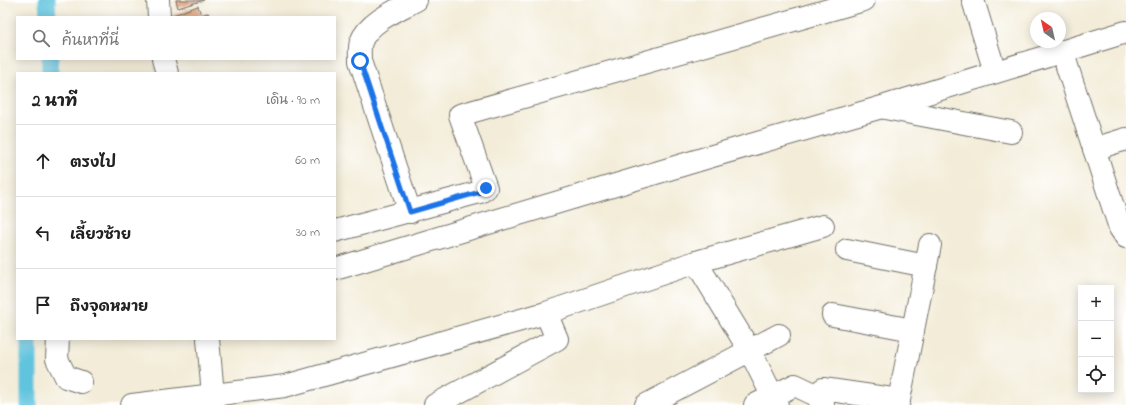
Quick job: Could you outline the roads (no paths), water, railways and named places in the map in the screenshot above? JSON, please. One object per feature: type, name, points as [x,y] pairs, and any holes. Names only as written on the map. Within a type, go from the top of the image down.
[{"type":"street","points":[[158,0],[159,16]]},
{"type":"street","points":[[410,212],[360,61],[361,42],[367,31],[381,19],[416,0]]},
{"type":"street","points":[[336,231],[410,212],[480,192],[486,188],[460,115],[864,0]]},
{"type":"street","points":[[973,0],[995,72]]},
{"type":"street","points":[[336,269],[882,107],[1126,32]]},
{"type":"street","points":[[1062,51],[1120,228],[1126,237]]},
{"type":"street","points":[[163,60],[167,72]]},
{"type":"street","points":[[882,107],[1011,132]]},
{"type":"street","points":[[1094,149],[1126,139]]},
{"type":"street","points":[[132,405],[285,386],[546,313],[696,262],[823,226]]},
{"type":"street","points":[[696,262],[750,351],[768,402],[795,385],[823,397],[899,402],[930,245]]},
{"type":"street","points":[[847,250],[926,266]]},
{"type":"street","points":[[435,405],[557,339],[546,313]]},
{"type":"street","points":[[832,316],[913,330]]},
{"type":"street","points":[[646,405],[779,335]]},
{"type":"street","points":[[58,340],[57,358],[66,377],[81,382]]},
{"type":"street","points":[[208,340],[212,395]]},
{"type":"waterway","points":[[47,0],[48,16]]},
{"type":"waterway","points":[[50,60],[50,72]]},
{"type":"waterway","points":[[29,340],[29,405]]}]
